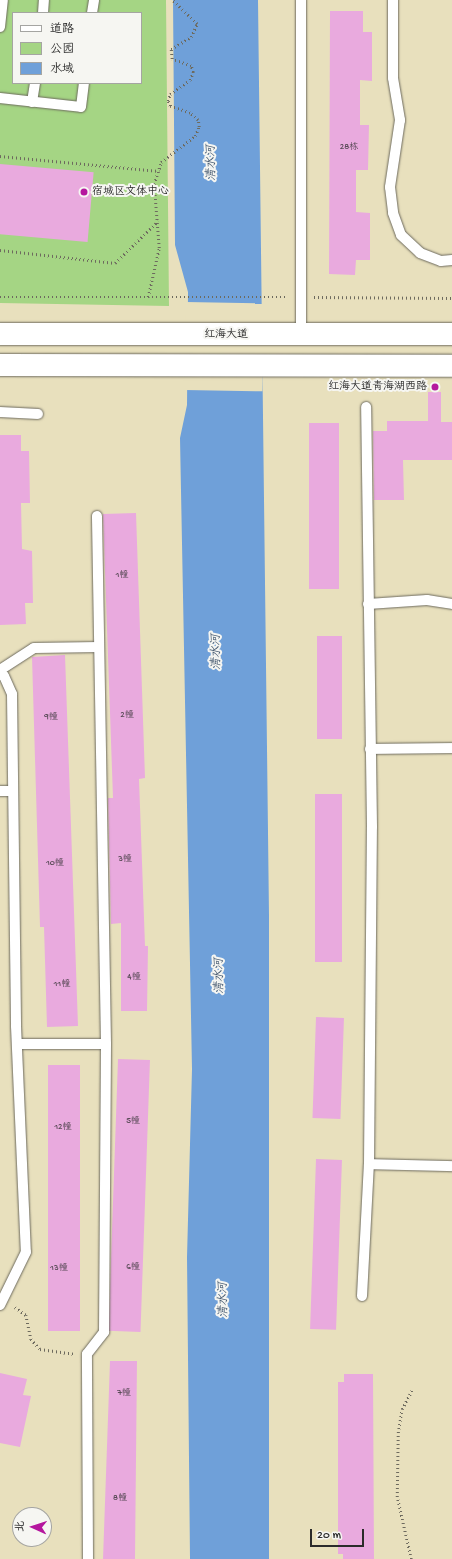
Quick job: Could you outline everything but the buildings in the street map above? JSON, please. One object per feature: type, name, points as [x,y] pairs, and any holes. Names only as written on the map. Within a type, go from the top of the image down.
[{"type":"main road","name":"红海大道","points":[[0,334],[452,334]]},
{"type":"main road","points":[[0,365],[452,366]]},
{"type":"lane","points":[[0,27],[3,0]]},
{"type":"lane","points":[[43,12],[44,0]]},
{"type":"lane","points":[[92,12],[94,0]]},
{"type":"lane","points":[[301,0],[301,335]]},
{"type":"lane","points":[[393,0],[393,78],[400,120],[390,187],[393,213],[401,235],[420,253],[441,261],[452,260]]},
{"type":"lane","points":[[32,102],[35,84]]},
{"type":"lane","points":[[0,98],[81,107],[84,84]]},
{"type":"lane","points":[[362,1296],[369,1164],[370,749],[366,407]]},
{"type":"lane","points":[[0,412],[38,414]]},
{"type":"lane","points":[[88,1559],[87,1354],[104,1332],[106,1044],[97,516]]},
{"type":"lane","points":[[368,604],[427,600],[452,604]]},
{"type":"lane","points":[[0,670],[34,648],[99,647]]},
{"type":"lane","points":[[0,674],[4,676],[12,694],[17,1044],[26,1252],[0,1305]]},
{"type":"lane","points":[[370,749],[452,748]]},
{"type":"lane","points":[[0,791],[13,791]]},
{"type":"lane","points":[[17,1044],[106,1044]]},
{"type":"lane","points":[[369,1164],[452,1166]]},
{"type":"path","points":[[149,297],[159,248],[154,184],[161,162],[195,136],[199,127],[198,120],[190,113],[170,106],[168,101],[170,94],[190,80],[193,72],[191,66],[172,59],[170,49],[191,37],[197,24],[172,0]]},
{"type":"path","points":[[0,156],[159,171]]},
{"type":"path","points":[[0,250],[115,263],[158,221]]},
{"type":"path","points":[[0,297],[452,298]]},
{"type":"path","points":[[0,1305],[20,1309],[26,1315],[31,1339],[40,1349],[87,1354]]},
{"type":"path","points":[[411,1559],[397,1497],[397,1465],[398,1422],[412,1390]]},
{"type":"green space","name":"宿城区文体中心","points":[[0,0],[166,0],[169,306],[0,303]]},
{"type":"water","name":"清水河","points":[[173,0],[258,0],[269,915],[269,1559],[190,1559],[187,1257],[192,1069],[180,438],[187,405],[188,292],[175,245]]},
{"type":"pier","points":[[186,302],[264,303],[262,391],[184,390]]},
{"type":"place","name":"宿城区文体中心","points":[[84,192]]},
{"type":"place","name":"红海大道青海湖西路","points":[[435,387]]}]
